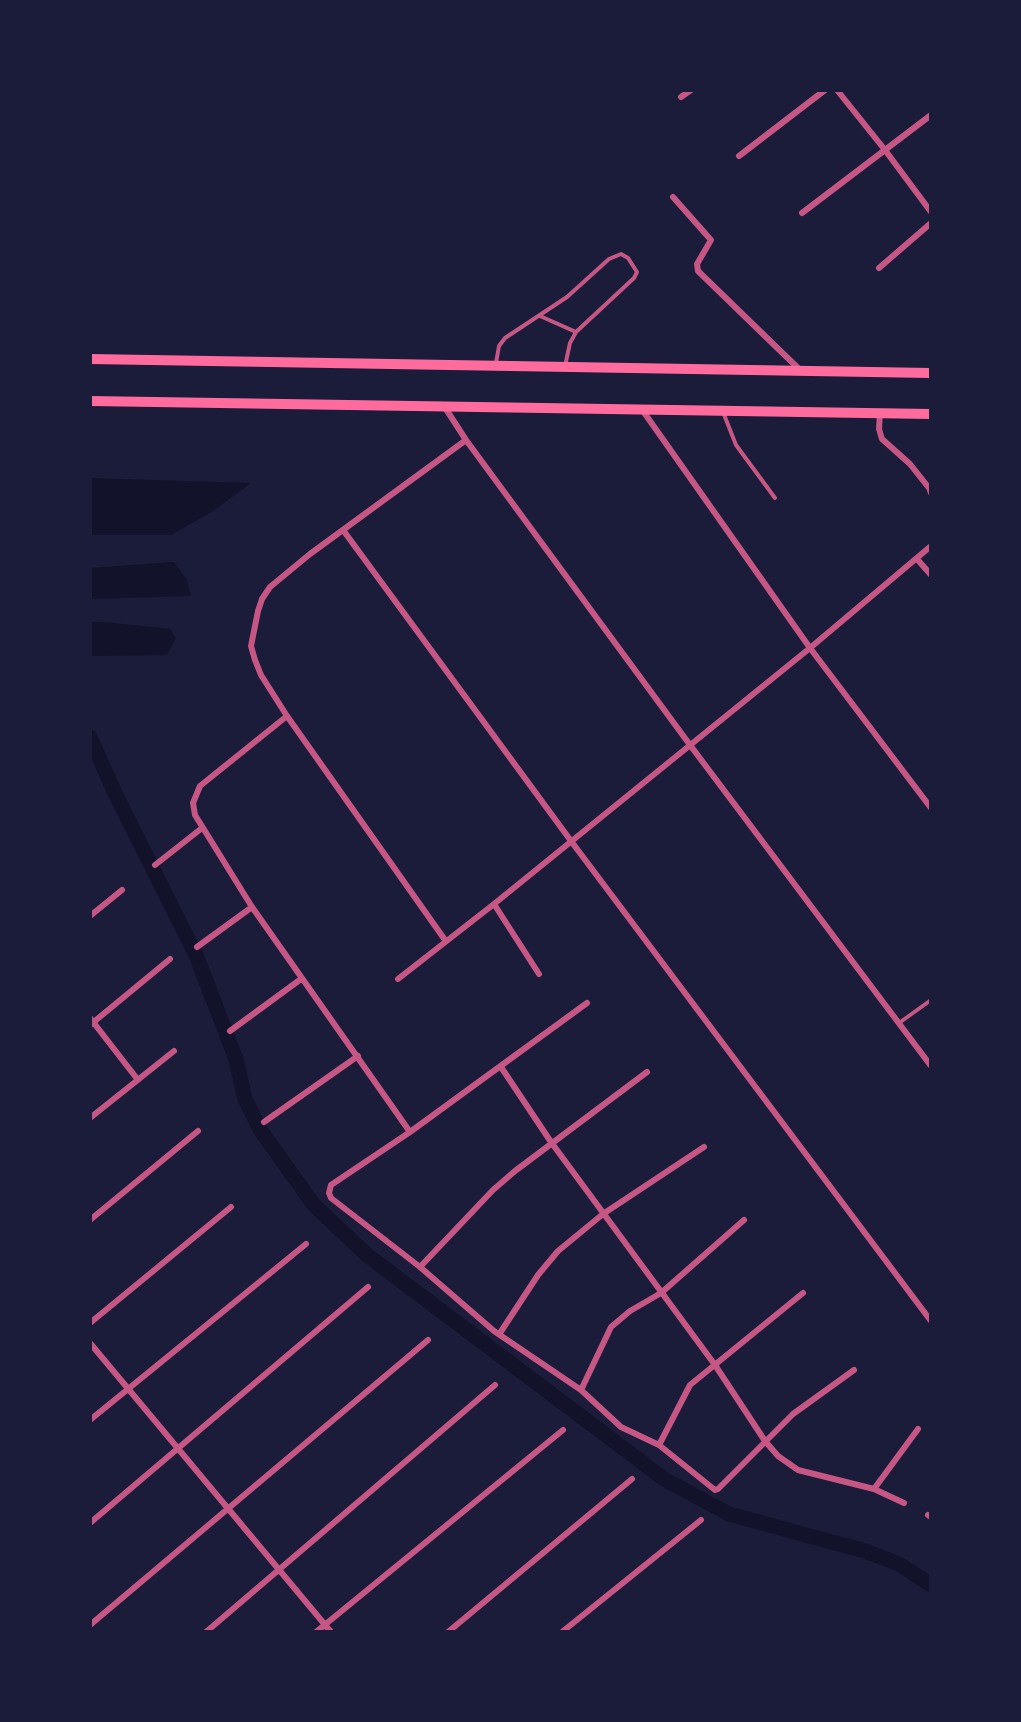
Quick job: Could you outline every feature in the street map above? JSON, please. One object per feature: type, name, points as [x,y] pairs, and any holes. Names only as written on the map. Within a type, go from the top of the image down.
[{"type":"main road","points":[[90,359],[931,373]]},
{"type":"main road","points":[[90,401],[931,414]]},
{"type":"street","points":[[681,97],[691,90]]},
{"type":"street","points":[[739,156],[825,90]]},
{"type":"street","points":[[837,90],[931,212]]},
{"type":"street","points":[[802,213],[931,115]]},
{"type":"street","points":[[674,197],[711,240],[697,264],[699,271],[801,371]]},
{"type":"street","points":[[879,268],[931,223]]},
{"type":"street","points":[[444,406],[466,440],[690,745],[931,1066]]},
{"type":"street","points":[[643,411],[810,648],[931,808]]},
{"type":"street","points":[[880,413],[879,429],[882,439],[910,464],[931,493]]},
{"type":"street","points":[[445,940],[287,716],[255,660],[251,646],[258,611],[270,587],[466,440]]},
{"type":"street","points":[[343,530],[931,1321]]},
{"type":"street","points":[[398,979],[810,648],[931,546]]},
{"type":"street","points":[[917,559],[931,575]]},
{"type":"street","points":[[287,716],[200,786],[193,803],[195,815],[252,908],[410,1132]]},
{"type":"street","points":[[154,865],[202,828]]},
{"type":"street","points":[[90,916],[122,890]]},
{"type":"street","points":[[494,904],[539,974]]},
{"type":"street","points":[[197,947],[252,908]]},
{"type":"street","points":[[138,1080],[91,1022],[170,959]]},
{"type":"street","points":[[230,1031],[301,979]]},
{"type":"street","points":[[587,1003],[410,1132],[331,1185],[329,1193],[331,1198],[420,1267],[494,1331],[581,1390],[621,1427],[659,1445],[715,1490],[793,1414],[854,1370]]},
{"type":"street","points":[[90,1118],[174,1051]]},
{"type":"street","points":[[264,1122],[358,1056]]},
{"type":"street","points":[[501,1067],[551,1142],[715,1365],[765,1441],[778,1456],[798,1470],[873,1489],[904,1503]]},
{"type":"street","points":[[420,1267],[493,1190],[551,1142],[647,1072]]},
{"type":"street","points":[[90,1220],[198,1131]]},
{"type":"street","points":[[500,1334],[538,1275],[558,1251],[603,1214],[704,1148]]},
{"type":"street","points":[[90,1323],[231,1207]]},
{"type":"street","points":[[581,1390],[611,1327],[630,1311],[661,1293],[744,1220]]},
{"type":"street","points":[[90,1420],[306,1244]]},
{"type":"street","points":[[90,1523],[368,1287]]},
{"type":"street","points":[[659,1445],[690,1385],[803,1293]]},
{"type":"street","points":[[90,1625],[428,1340]]},
{"type":"street","points":[[90,1343],[331,1632]]},
{"type":"street","points":[[206,1632],[495,1385]]},
{"type":"street","points":[[873,1489],[918,1429]]},
{"type":"street","points":[[316,1632],[563,1430]]},
{"type":"street","points":[[448,1632],[632,1479]]},
{"type":"street","points":[[562,1632],[701,1520]]},
{"type":"lane","points":[[496,366],[499,346],[505,338],[567,297],[609,259],[621,254],[628,258],[637,272],[634,278],[576,332],[570,343],[565,367]]},
{"type":"lane","points":[[540,316],[576,332]]},
{"type":"lane","points":[[723,412],[736,445],[775,498]]},
{"type":"lane","points":[[899,1023],[931,1000]]},
{"type":"shaded area","points":[[90,478],[251,483],[213,511],[171,535],[90,535]]},
{"type":"shaded area","points":[[174,562],[187,580],[191,596],[90,599],[90,568]]},
{"type":"shaded area","points":[[90,622],[170,629],[176,638],[167,655],[90,656]]},
{"type":"waterway","points":[[90,737],[114,791],[196,955],[236,1059],[245,1099],[261,1131],[314,1205],[367,1255],[664,1479],[729,1514],[865,1551],[899,1564],[931,1585]]}]
